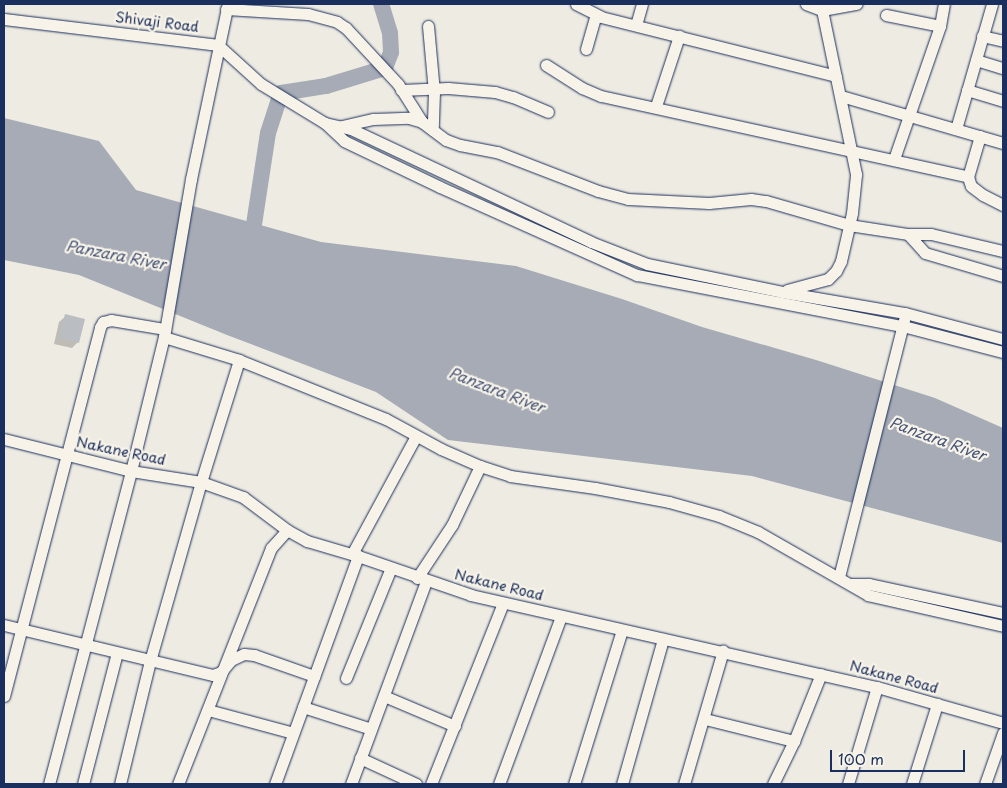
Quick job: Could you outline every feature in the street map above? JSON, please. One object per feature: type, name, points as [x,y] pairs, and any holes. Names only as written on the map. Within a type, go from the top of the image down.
[{"type":"street","points":[[576,4],[596,15],[836,76]]},
{"type":"street","points":[[636,25],[642,4]]},
{"type":"street","points":[[806,4],[822,10],[856,4]]},
{"type":"street","points":[[894,159],[940,26],[944,4]]},
{"type":"street","points":[[956,129],[992,4]]},
{"type":"street","points":[[49,784],[131,471],[166,328],[190,179],[227,6],[330,18],[346,28],[400,87],[422,122],[446,140],[460,145],[497,152],[598,191],[628,199],[709,203],[759,200],[849,226],[908,234],[931,234],[1003,251]]},
{"type":"street","points":[[780,298],[828,279],[841,261],[849,226],[856,174],[822,10]]},
{"type":"street","points":[[886,14],[940,26]]},
{"type":"street","points":[[586,49],[596,15]]},
{"type":"street","name":"Shivaji Road","points":[[4,19],[218,45]]},
{"type":"street","points":[[428,26],[434,89],[433,130]]},
{"type":"street","points":[[656,106],[680,36]]},
{"type":"street","points":[[982,36],[1003,41]]},
{"type":"street","points":[[218,45],[261,84],[325,123],[344,141],[637,275],[780,298],[906,313],[1003,339]]},
{"type":"street","points":[[976,60],[1003,68]]},
{"type":"street","points":[[546,65],[582,88],[601,96],[656,106],[968,177]]},
{"type":"street","points":[[400,87],[494,92],[513,97],[548,112]]},
{"type":"street","points":[[967,90],[1003,101]]},
{"type":"street","points":[[841,96],[1003,143]]},
{"type":"street","points":[[340,126],[394,117],[422,122]]},
{"type":"street","points":[[325,123],[340,126],[626,257],[902,330],[1003,352]]},
{"type":"street","points":[[980,136],[968,177],[971,186],[983,195],[1003,205]]},
{"type":"street","points":[[908,234],[925,253],[1003,276]]},
{"type":"street","points":[[839,577],[846,557],[906,313]]},
{"type":"street","points":[[4,696],[20,629],[103,322],[111,320],[166,328],[239,360],[386,419],[441,450],[480,466],[510,476],[596,488],[668,502],[719,516],[758,532],[868,595],[1003,626]]},
{"type":"street","points":[[120,784],[150,661],[201,482],[239,360]]},
{"type":"street","points":[[275,784],[355,555],[416,436]]},
{"type":"street","name":"Nakane Road","points":[[4,438],[131,471],[201,482],[243,496],[287,530],[307,541],[355,555],[422,579],[503,603],[723,651],[876,687],[1003,722]]},
{"type":"street","points":[[351,784],[384,696],[422,579],[452,526],[480,466]]},
{"type":"street","points":[[178,784],[271,548],[287,530]]},
{"type":"street","points":[[346,678],[391,568]]},
{"type":"street","points":[[850,584],[869,584],[1003,613]]},
{"type":"street","points":[[431,784],[503,603]]},
{"type":"street","points":[[499,784],[561,616]]},
{"type":"street","points":[[4,625],[213,675],[221,672],[231,660],[244,654],[273,661],[314,676]]},
{"type":"street","points":[[574,784],[622,630]]},
{"type":"street","points":[[622,784],[663,639]]},
{"type":"street","points":[[684,784],[705,719],[723,651]]},
{"type":"street","points":[[84,784],[117,653]]},
{"type":"street","points":[[773,784],[794,741],[821,674]]},
{"type":"street","points":[[848,784],[876,687]]},
{"type":"street","points":[[384,696],[455,726]]},
{"type":"street","points":[[912,784],[937,704]]},
{"type":"street","points":[[303,707],[371,729]]},
{"type":"street","points":[[208,710],[294,733]]},
{"type":"street","points":[[705,719],[794,741]]},
{"type":"street","points":[[985,784],[1003,734]]},
{"type":"street","points":[[360,758],[416,784]]},
{"type":"water","name":"Panzara River","points":[[4,118],[99,141],[136,190],[321,242],[516,266],[622,299],[702,327],[816,360],[935,398],[1003,428],[1003,543],[752,476],[448,440],[376,392],[227,335],[79,275],[4,260]]},
{"type":"building","points":[[65,314],[85,319],[79,343],[59,338]]},
{"type":"waterway","points":[[251,244],[268,133],[281,93],[326,86],[385,68],[391,52],[390,33],[381,4]]}]
